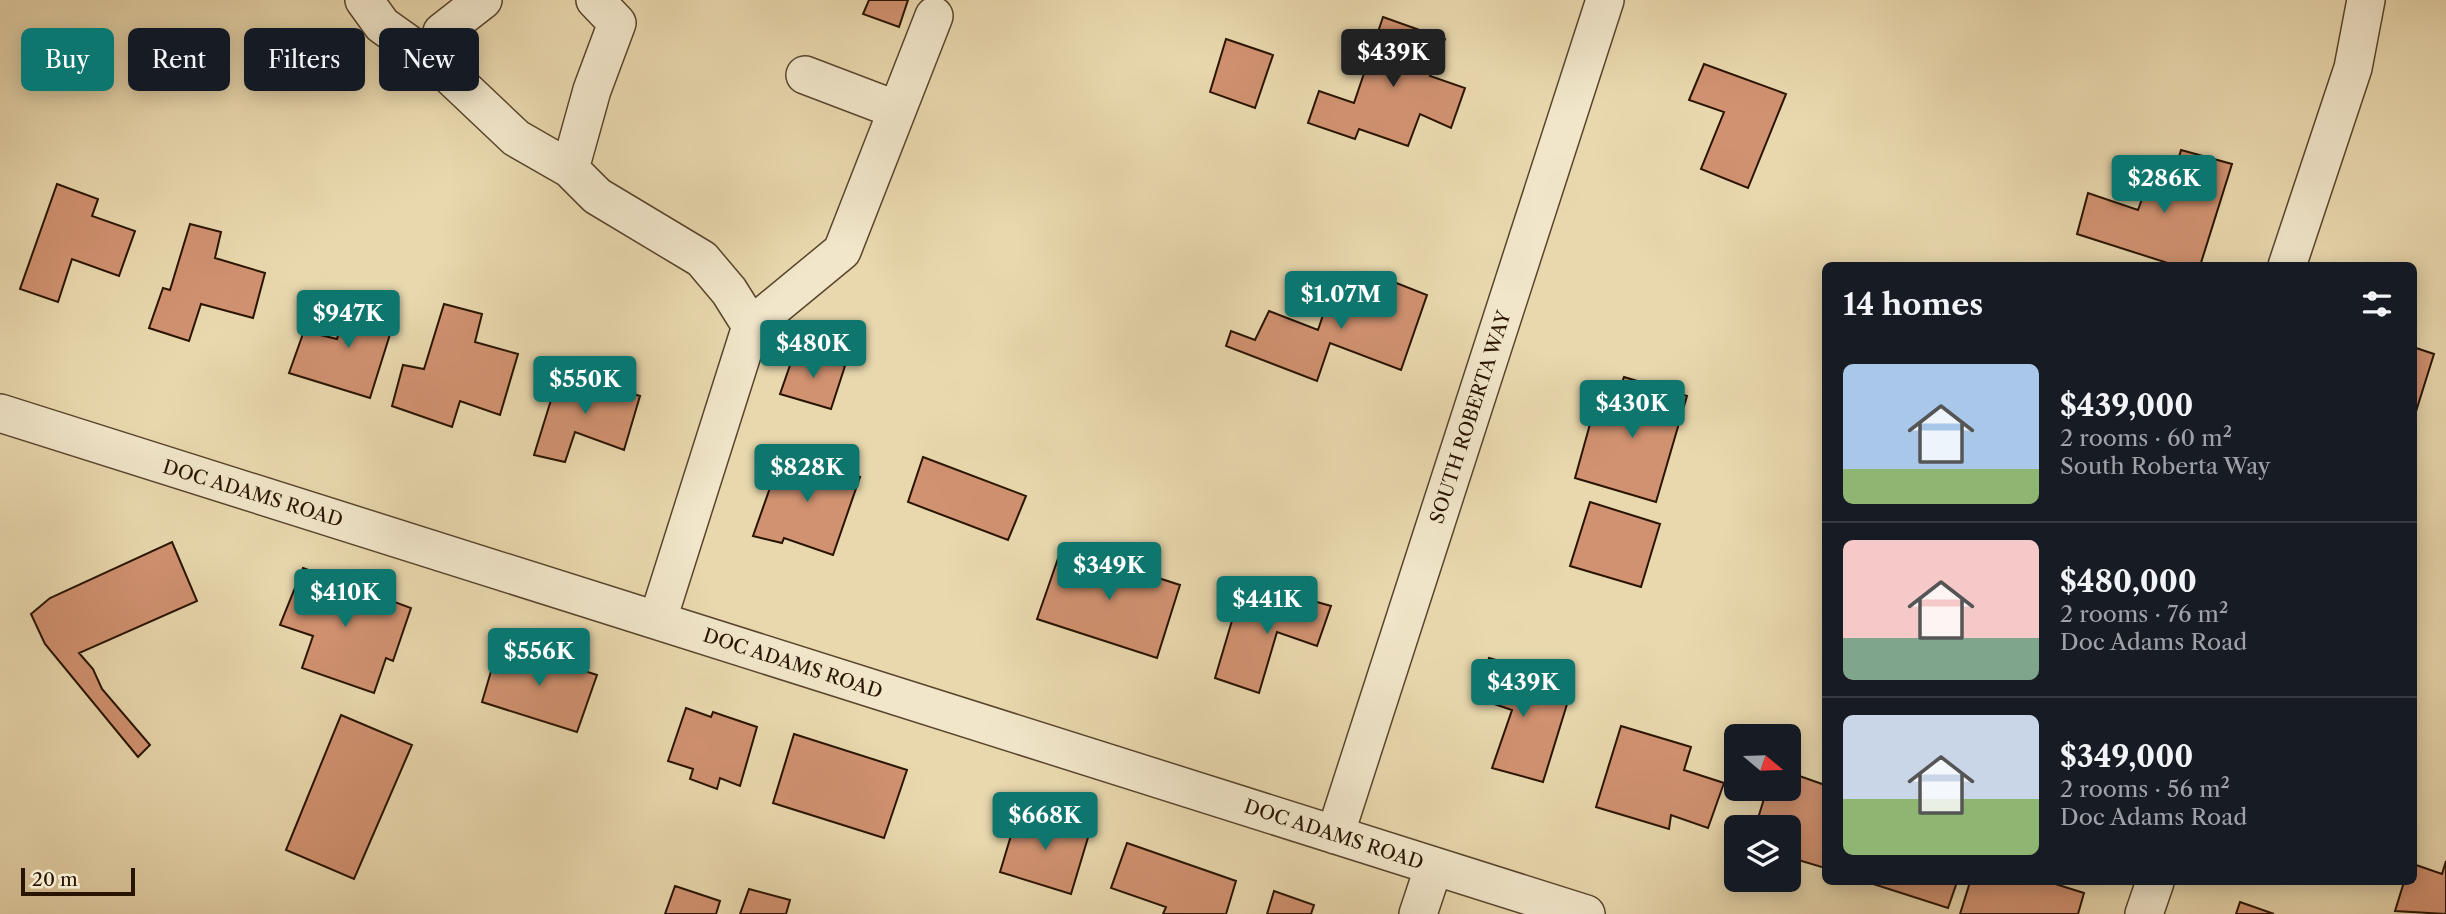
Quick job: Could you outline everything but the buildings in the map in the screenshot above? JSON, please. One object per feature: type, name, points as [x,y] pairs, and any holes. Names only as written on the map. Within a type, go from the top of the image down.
[{"type":"street","points":[[447,28],[483,0]]},
{"type":"street","points":[[570,169],[592,90],[617,23],[595,0]]},
{"type":"street","name":"SOUTH ROBERTA WAY","points":[[1335,835],[1605,0]]},
{"type":"street","points":[[2288,262],[2353,68],[2366,0]]},
{"type":"street","points":[[380,8],[401,28]]},
{"type":"street","points":[[658,620],[751,326],[842,251],[934,16]]},
{"type":"street","points":[[805,75],[897,110]]},
{"type":"street","points":[[466,91],[516,138],[570,169],[597,196],[702,259],[729,291],[751,326]]},
{"type":"street","name":"DOC ADAMS ROAD","points":[[0,413],[1586,914]]},
{"type":"street","points":[[1419,914],[1434,866]]},
{"type":"street","points":[[2144,914],[2154,885]]}]
